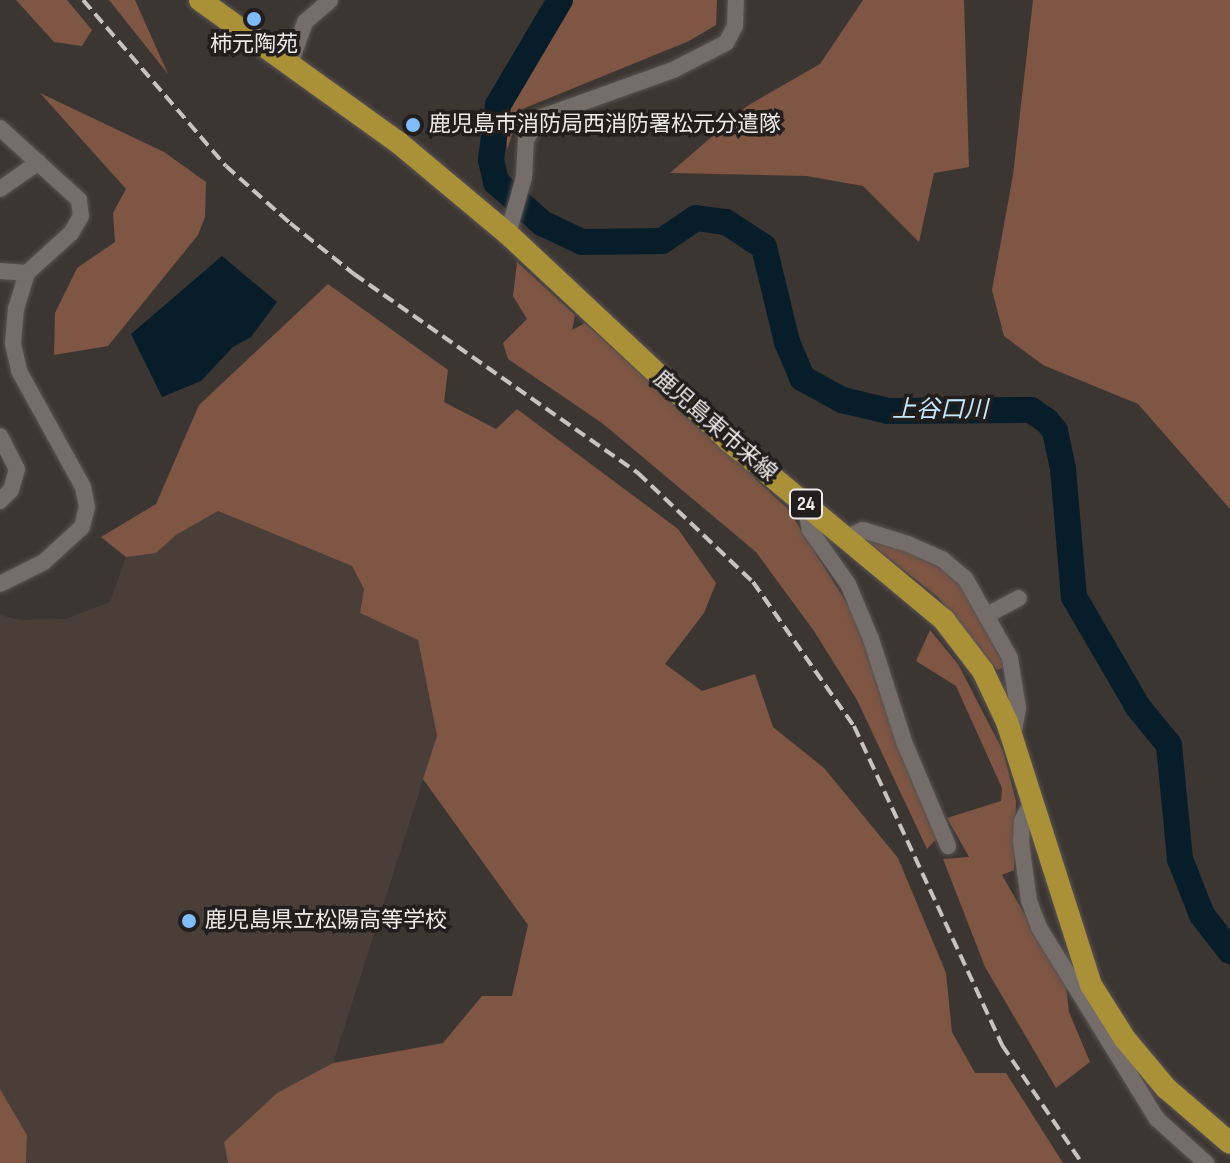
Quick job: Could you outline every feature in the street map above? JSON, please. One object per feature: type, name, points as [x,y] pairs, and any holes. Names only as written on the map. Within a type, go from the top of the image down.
[{"type":"main road","name":"鹿児島東市来線","points":[[200,0],[289,67],[399,143],[508,234],[728,440],[944,620],[983,671],[1013,739],[1091,985],[1125,1039],[1166,1088],[1230,1143]]},
{"type":"street","points":[[289,67],[305,22],[330,0]]},
{"type":"street","points":[[508,234],[524,177],[526,140],[539,118],[673,70],[726,43],[735,26],[736,0]]},
{"type":"street","points":[[0,128],[79,200],[81,216],[71,233],[27,273],[6,345],[83,487],[87,507],[82,527],[44,562],[0,584]]},
{"type":"street","points":[[0,189],[39,162]]},
{"type":"street","points":[[0,271],[27,273]]},
{"type":"street","points":[[0,436],[17,469],[11,490],[0,501]]},
{"type":"street","points":[[805,503],[810,530],[848,584],[871,639],[905,744],[948,846]]},
{"type":"street","points":[[847,537],[863,530],[942,559],[965,578],[987,615],[1015,677],[1018,708],[1013,739]]},
{"type":"street","points":[[987,615],[1019,598]]},
{"type":"street","points":[[1033,800],[1022,821],[1021,842],[1029,901],[1040,929],[1157,1119],[1206,1163]]},
{"type":"shaded area","points":[[16,0],[67,0],[92,30],[82,46],[54,42]]},
{"type":"shaded area","points":[[109,0],[135,0],[168,74]]},
{"type":"shaded area","points":[[569,0],[717,0],[716,25],[689,41],[520,110],[507,150],[506,110]]},
{"type":"shaded area","points":[[863,0],[964,0],[969,167],[934,173],[919,242],[863,186],[807,176],[670,173],[747,106],[820,64]]},
{"type":"shaded area","points":[[1033,0],[1230,0],[1230,509],[1138,404],[1043,365],[1004,336],[992,290],[1013,175]]},
{"type":"shaded area","points":[[40,93],[164,152],[206,182],[205,217],[198,235],[108,346],[54,355],[55,313],[77,268],[115,242],[113,213],[126,189]]},
{"type":"shaded area","points":[[517,262],[575,315],[572,330],[585,323],[788,509],[851,610],[938,837],[927,849],[857,700],[814,631],[756,552],[602,423],[508,359],[503,343],[527,319],[513,296]]},
{"type":"shaded area","points":[[328,284],[448,370],[444,402],[496,429],[517,409],[678,529],[716,583],[704,613],[665,664],[702,691],[755,674],[773,727],[824,768],[898,858],[946,973],[952,1032],[975,1073],[1006,1073],[1063,1163],[228,1163],[224,1142],[277,1093],[333,1063],[443,1043],[482,996],[512,996],[528,925],[423,779],[437,736],[418,640],[360,613],[364,589],[352,566],[218,511],[176,535],[156,553],[126,557],[101,537],[156,504],[199,405]]},
{"type":"shaded area","name":"鹿児島県立松陽高等学校","points":[[218,511],[352,566],[364,589],[360,613],[418,640],[437,736],[333,1063],[277,1093],[224,1142],[228,1163],[26,1163],[27,1135],[0,1089],[0,615],[21,620],[65,619],[110,602],[126,557],[156,552],[176,535]]},
{"type":"shaded area","points":[[863,538],[915,553],[958,579],[1005,667],[997,670],[938,597]]},
{"type":"shaded area","points":[[930,630],[958,664],[1003,751],[1016,801],[1014,870],[1002,875],[1066,986],[1069,1012],[1090,1062],[1056,1088],[985,967],[943,859],[969,857],[947,818],[1001,801],[1002,788],[956,686],[916,661]]},
{"type":"shaded area","points":[[0,1089],[27,1135],[26,1163],[0,1163]]},
{"type":"water","points":[[222,256],[277,302],[251,337],[233,347],[201,381],[162,397],[131,334]]},
{"type":"waterway","name":"上谷口川","points":[[560,0],[498,105],[491,160],[496,182],[542,223],[582,242],[662,241],[696,218],[726,222],[764,247],[787,342],[802,378],[842,400],[888,411],[1031,410],[1047,421],[1055,431],[1063,469],[1074,597],[1138,707],[1169,745],[1180,859],[1202,915],[1230,951]]},
{"type":"railway","points":[[83,0],[226,166],[290,223],[354,274],[638,473],[753,582],[854,726],[1002,1045],[1082,1163]]},
{"type":"place","name":"柿元陶苑","points":[[254,19]]},
{"type":"place","name":"鹿児島市消防局西消防署松元分遣隊","points":[[413,125]]},
{"type":"place","name":"鹿児島県立松陽高等学校","points":[[189,921]]}]
